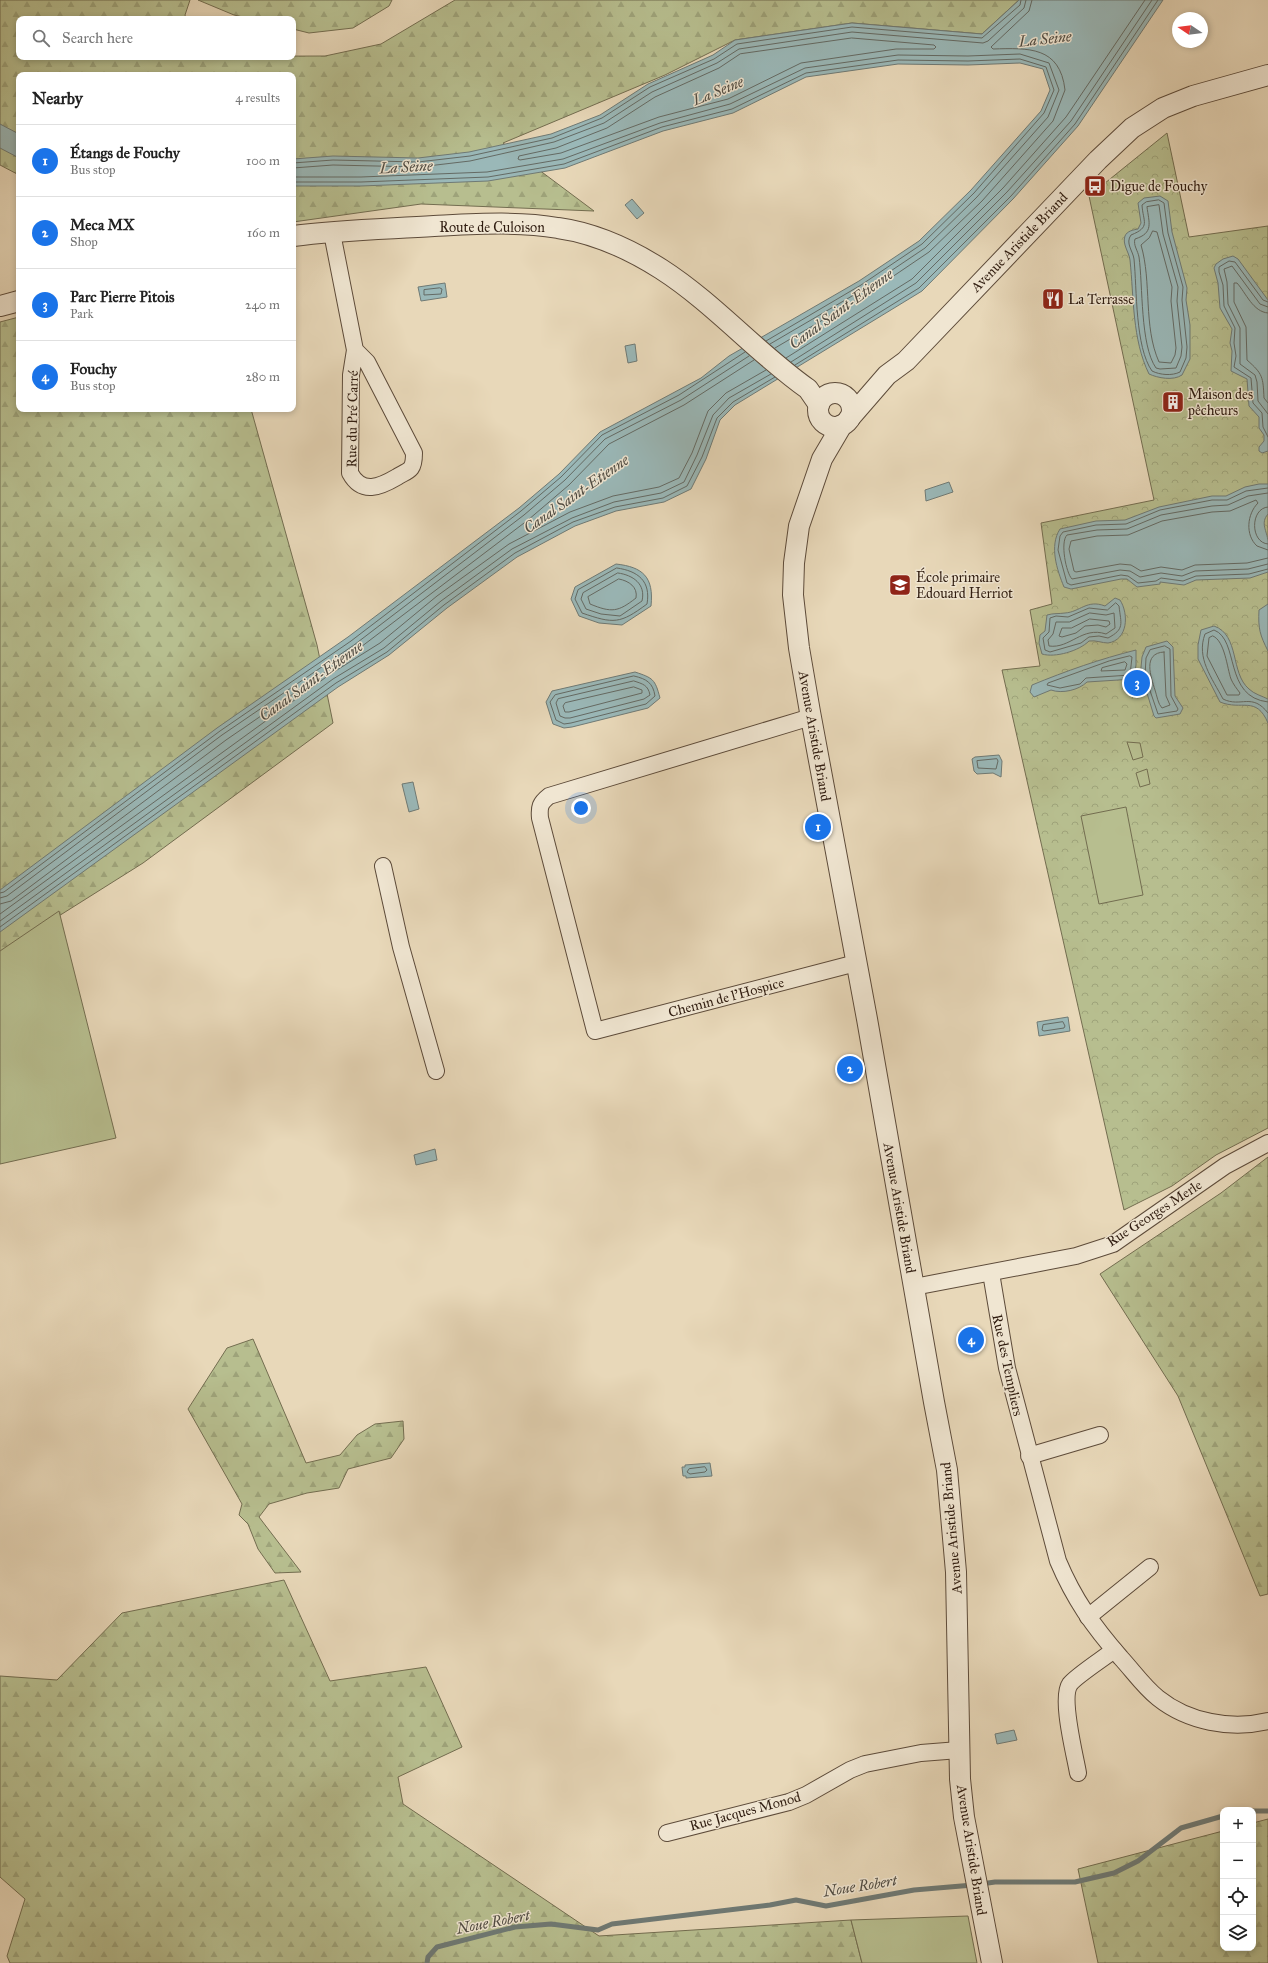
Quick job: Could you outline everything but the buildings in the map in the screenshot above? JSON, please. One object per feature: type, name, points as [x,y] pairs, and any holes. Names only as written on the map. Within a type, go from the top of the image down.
[{"type":"street","name":"Avenue Aristide Briand","points":[[826,404],[887,375],[906,362],[1098,160],[1132,128],[1163,108],[1175,103],[1193,96],[1268,75]]},
{"type":"street","name":"Route de Culoison","points":[[296,236],[455,225],[527,225],[558,228],[603,241],[662,269],[826,404]]},
{"type":"street","name":"Rue du Pré Carré","points":[[332,233],[355,350],[351,375],[350,473],[355,481],[364,486],[375,488],[411,468],[414,462],[414,453],[367,362],[355,350]]},
{"type":"street","points":[[0,306],[16,302]]},
{"type":"street","name":"Avenue Aristide Briand","points":[[826,404],[887,375]]},
{"type":"street","name":"Avenue Aristide Briand","points":[[826,404],[822,459],[799,526],[794,563],[793,595],[799,648],[811,717],[947,1470],[954,1526],[958,1630],[959,1750],[964,1817],[992,1963]]},
{"type":"street","name":"Chemin de l'Hospice","points":[[811,717],[549,796],[541,802],[539,808],[540,818],[596,1031],[856,963]]},
{"type":"street","points":[[383,866],[400,947],[436,1071]]},
{"type":"street","name":"Rue Georges Merle","points":[[914,1287],[1076,1256],[1113,1244],[1225,1166],[1268,1143]]},
{"type":"street","name":"Rue des Templiers","points":[[991,1273],[1007,1368],[1029,1456],[1058,1561],[1070,1590],[1088,1617],[1114,1650],[1158,1698],[1178,1711],[1202,1720],[1229,1725],[1268,1721]]},
{"type":"street","points":[[1029,1456],[1100,1434]]},
{"type":"street","points":[[1088,1617],[1150,1568]]},
{"type":"street","points":[[1078,1773],[1068,1719],[1066,1697],[1069,1685],[1114,1650]]},
{"type":"street","name":"Rue Jacques Monod","points":[[667,1833],[789,1802],[806,1795],[850,1770],[865,1764],[921,1754],[959,1750]]},
{"type":"green space","points":[[0,0],[190,0],[185,16],[16,16],[16,60],[296,60],[296,56],[325,56],[381,44],[455,0],[1019,0],[982,34],[852,23],[735,40],[665,75],[503,143],[594,211],[421,204],[296,222],[296,72],[16,72],[16,173],[0,165]]},
{"type":"green space","points":[[198,0],[392,0],[389,6],[353,28],[309,33],[296,30],[296,16],[234,15]]},
{"type":"green space","points":[[1167,133],[1189,237],[1268,226],[1268,1128],[1216,1155],[1172,1186],[1124,1210],[1002,670],[1040,666],[1030,610],[1052,604],[1041,523],[1154,500],[1089,196]]},
{"type":"green space","points":[[16,318],[16,412],[252,412],[317,645],[333,723],[143,863],[0,953],[0,322]]},
{"type":"green space","points":[[1127,742],[1140,743],[1143,757],[1133,760]]},
{"type":"green space","points":[[1147,769],[1150,784],[1140,787],[1136,773]]},
{"type":"green space","points":[[1126,807],[1143,895],[1099,904],[1081,816]]},
{"type":"green space","points":[[59,911],[116,1138],[0,1164],[0,951]]},
{"type":"green space","points":[[1268,1157],[1268,1594],[1260,1596],[1178,1396],[1100,1274],[1221,1193]]},
{"type":"green space","points":[[253,1339],[306,1463],[340,1455],[357,1435],[375,1424],[403,1421],[404,1439],[391,1458],[348,1469],[339,1488],[307,1493],[269,1504],[259,1517],[301,1572],[275,1573],[258,1549],[248,1524],[239,1515],[242,1504],[188,1409],[227,1348]]},
{"type":"green space","points":[[284,1580],[330,1681],[426,1667],[462,1747],[398,1777],[403,1804],[599,1936],[851,1920],[862,1963],[10,1963],[7,1956],[25,1899],[0,1877],[0,1676],[57,1680],[122,1613]]},
{"type":"green space","points":[[1268,1819],[1268,1963],[1098,1963],[1078,1869],[1220,1832],[1220,1951],[1256,1951],[1256,1822]]},
{"type":"green space","points":[[968,1916],[977,1963],[862,1963],[851,1920]]},
{"type":"water","points":[[1019,0],[1163,0],[1078,126],[1013,199],[922,291],[735,405],[720,420],[706,459],[691,489],[664,502],[616,511],[575,526],[517,557],[447,608],[389,655],[338,687],[0,932],[0,890],[217,728],[348,637],[519,508],[559,474],[600,432],[701,378],[729,356],[859,281],[919,241],[971,190],[1041,111],[1050,90],[1043,69],[1020,63],[968,65],[898,64],[806,77],[733,113],[663,131],[565,168],[488,181],[361,186],[296,186],[296,159],[333,156],[418,158],[469,152],[551,134],[600,115],[648,84],[713,55],[735,40],[852,23],[982,34]]},
{"type":"water","points":[[0,124],[16,132],[16,156],[0,148]]},
{"type":"water","points":[[1160,196],[1168,201],[1172,232],[1187,288],[1186,300],[1190,325],[1190,359],[1182,375],[1174,378],[1161,378],[1149,374],[1143,361],[1139,347],[1135,318],[1130,260],[1124,242],[1126,234],[1130,231],[1138,229],[1141,223],[1138,203],[1144,198]]},
{"type":"water","points":[[632,199],[644,213],[637,219],[625,205]]},
{"type":"water","points":[[1233,256],[1238,259],[1268,300],[1268,451],[1262,453],[1259,451],[1259,447],[1264,441],[1264,435],[1259,428],[1259,417],[1249,406],[1247,379],[1231,371],[1232,351],[1230,343],[1232,329],[1220,308],[1218,283],[1214,268],[1216,264],[1223,259]]},
{"type":"water","points":[[445,283],[447,297],[421,301],[418,287]]},
{"type":"water","points":[[635,344],[637,361],[628,363],[625,346]]},
{"type":"water","points":[[949,482],[953,492],[926,501],[925,490]]},
{"type":"water","points":[[1268,484],[1268,514],[1264,524],[1268,541],[1268,572],[1250,578],[1196,580],[1184,585],[1160,582],[1160,584],[1137,587],[1127,579],[1121,579],[1071,589],[1064,587],[1055,558],[1055,543],[1060,529],[1096,521],[1125,520],[1159,507],[1212,496],[1226,496],[1245,487]]},
{"type":"water","points":[[616,564],[633,568],[645,575],[651,588],[651,606],[622,625],[599,623],[579,616],[571,599],[575,587]]},
{"type":"water","points":[[1115,598],[1120,600],[1123,606],[1125,612],[1125,626],[1120,637],[1115,641],[1108,643],[1089,641],[1085,645],[1067,653],[1053,655],[1042,654],[1039,643],[1040,635],[1045,631],[1047,615],[1070,612],[1093,604],[1105,606]]},
{"type":"water","points":[[1268,604],[1268,651],[1260,632],[1259,610]]},
{"type":"water","points":[[1214,626],[1228,637],[1239,674],[1243,682],[1251,691],[1268,699],[1268,723],[1259,709],[1253,706],[1220,702],[1198,659],[1198,645],[1201,630]]},
{"type":"water","points":[[1167,641],[1173,647],[1175,696],[1183,708],[1180,714],[1156,718],[1154,716],[1143,680],[1140,678],[1142,657],[1146,647]]},
{"type":"water","points":[[1136,650],[1134,679],[1087,682],[1080,687],[1070,690],[1060,692],[1051,690],[1034,697],[1030,692],[1032,685],[1096,661]]},
{"type":"water","points":[[635,672],[650,678],[657,687],[660,698],[648,708],[572,727],[564,728],[553,724],[546,702],[552,691]]},
{"type":"water","points":[[999,755],[1002,761],[1001,777],[993,773],[977,774],[974,771],[972,759],[975,757]]},
{"type":"water","points":[[413,782],[419,809],[409,812],[402,784]]},
{"type":"water","points":[[1068,1017],[1070,1031],[1039,1036],[1037,1022]]},
{"type":"water","points":[[435,1149],[437,1160],[416,1165],[414,1155]]},
{"type":"water","points":[[710,1463],[712,1476],[686,1478],[686,1476],[683,1476],[682,1467],[685,1467],[685,1465]]},
{"type":"water","points":[[1014,1730],[1017,1740],[997,1744],[995,1734]]},
{"type":"waterway","name":"Noue Robert","points":[[1256,1811],[1268,1811]]},
{"type":"waterway","name":"Noue Robert","points":[[981,1884],[995,1882],[1075,1882],[1114,1873],[1138,1861],[1181,1828],[1220,1817]]},
{"type":"waterway","name":"Noue Robert","points":[[427,1963],[428,1957],[437,1947],[515,1927],[551,1924],[598,1930],[612,1924],[770,1905],[796,1900],[826,1906],[914,1890],[973,1885]]},
{"type":"place","name":"Digue de Fouchy","points":[[1095,186]]},
{"type":"place","name":"La Terrasse","points":[[1053,299]]},
{"type":"place","name":"Maison des pêcheurs","points":[[1173,402]]},
{"type":"place","name":"École primaire Edouard Herriot","points":[[900,585]]},
{"type":"place","name":"Parc Pierre Pitois","points":[[1137,683]]},
{"type":"place","name":"Étangs de Fouchy","points":[[818,827]]},
{"type":"place","name":"Meca MX","points":[[850,1069]]},
{"type":"place","name":"Fouchy","points":[[971,1340]]},
{"type":"water label","name":"La Seine","points":[[1045,39]]},
{"type":"water label","name":"La Seine","points":[[718,91]]},
{"type":"water label","name":"La Seine","points":[[406,167]]},
{"type":"water label","name":"Canal Saint-Etienne","points":[[841,309]]},
{"type":"water label","name":"Canal Saint-Etienne","points":[[576,494]]},
{"type":"water label","name":"Canal Saint-Etienne","points":[[311,681]]}]
